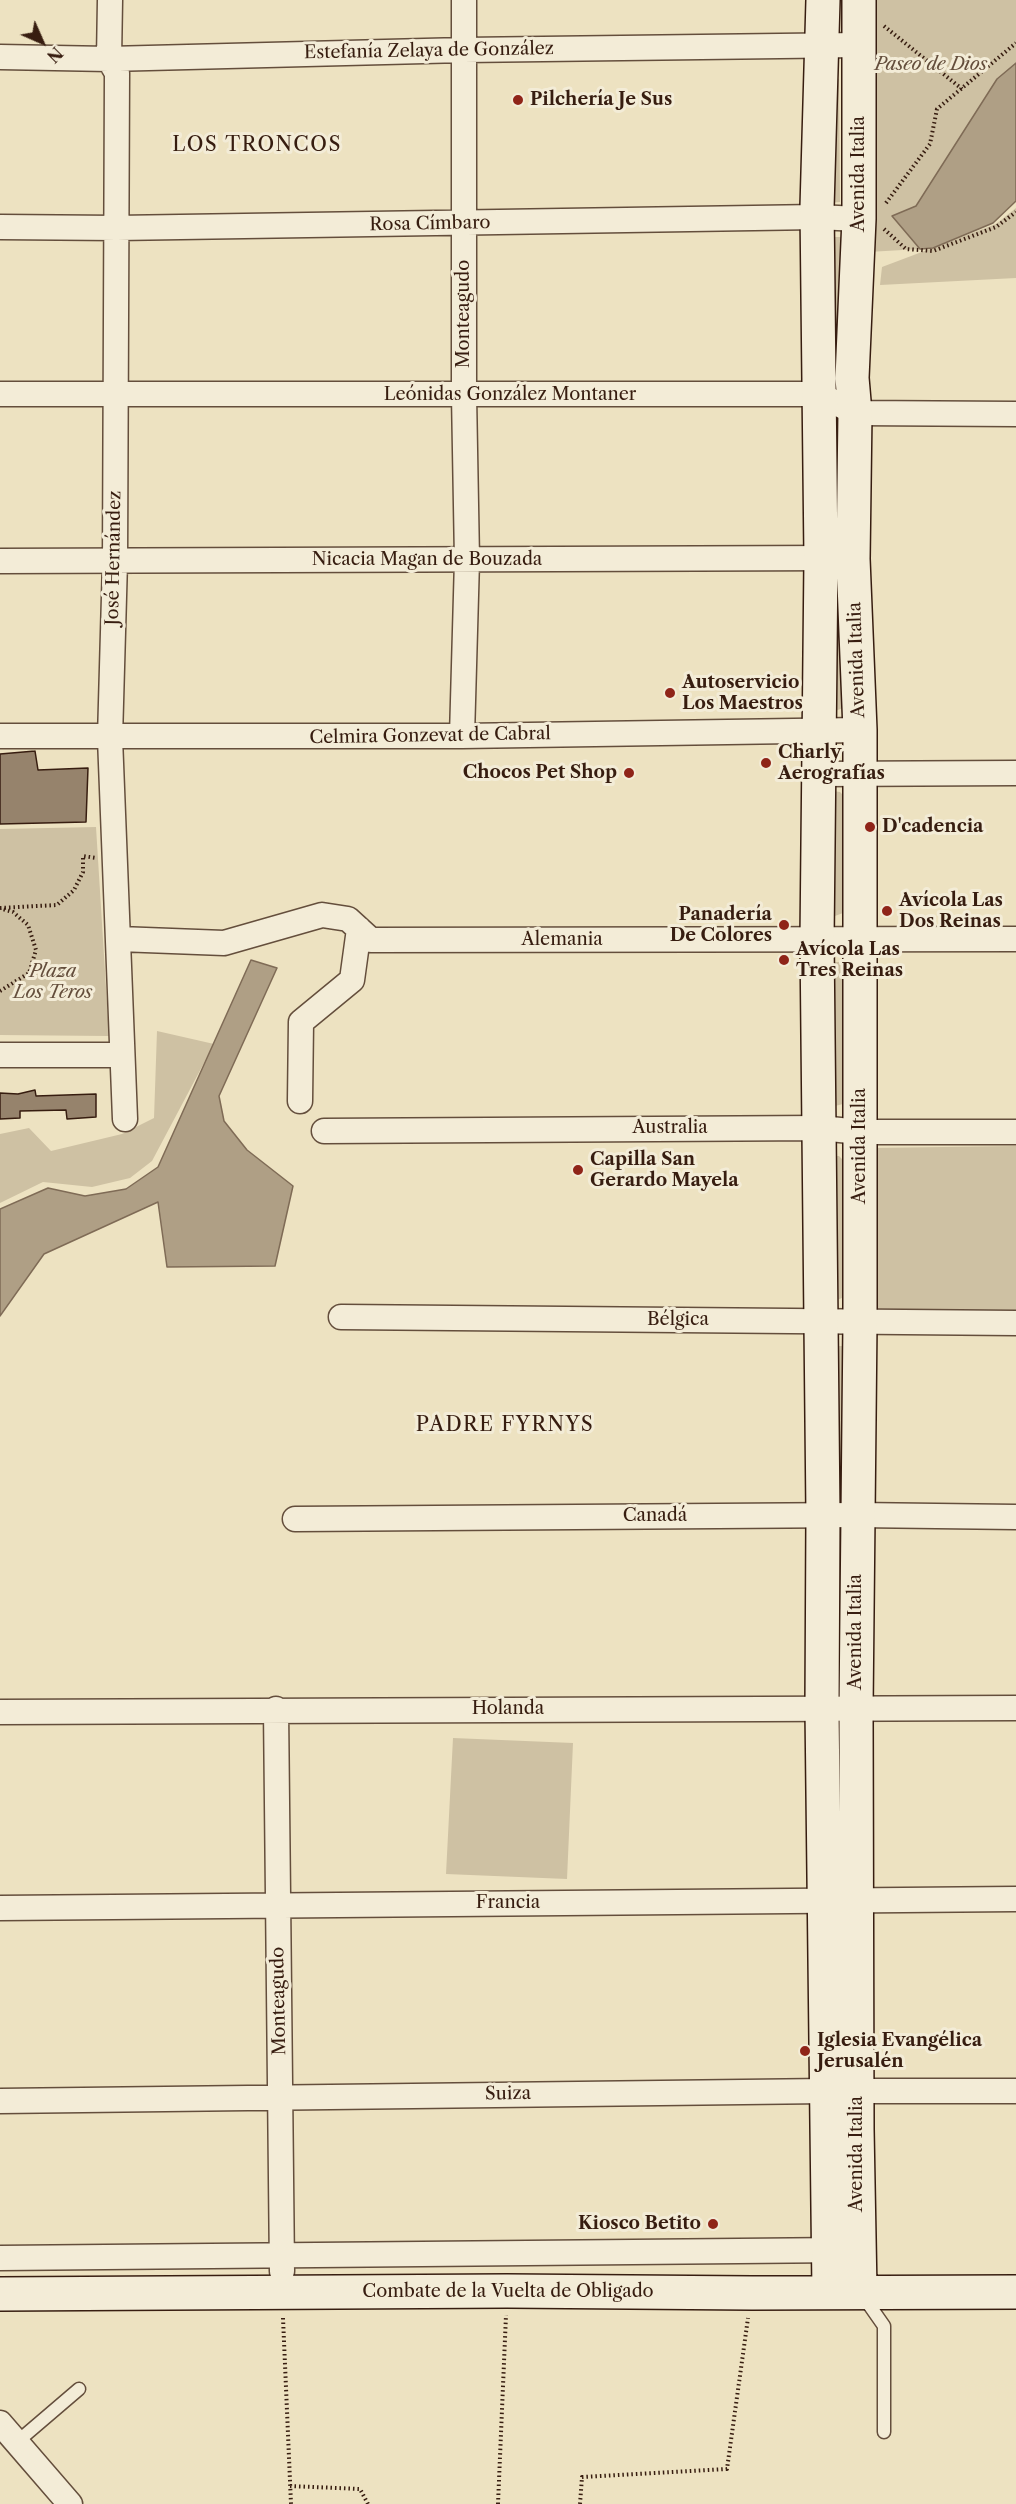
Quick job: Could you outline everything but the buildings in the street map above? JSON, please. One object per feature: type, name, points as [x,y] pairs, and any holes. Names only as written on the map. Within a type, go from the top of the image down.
[{"type":"main road","name":"Avenida Italia","points":[[824,0],[817,217],[821,558],[817,940],[823,1515],[822,1709],[841,1899]]},
{"type":"main road","name":"Avenida Italia","points":[[845,2291],[841,1899],[856,1709],[860,1322],[860,730],[853,559],[855,413],[852,378],[873,220],[866,23]]},
{"type":"main road","name":"Combate de la Vuelta de Obligado","points":[[0,2294],[507,2291],[1016,2292]]},
{"type":"street","name":"José Hernández","points":[[110,0],[109,59],[117,73],[114,561],[110,738],[125,1119]]},
{"type":"street","name":"Monteagudo","points":[[462,736],[467,560],[464,395],[464,0]]},
{"type":"street","name":"Estefanía Zelaya de González","points":[[0,57],[109,59],[464,50],[824,45],[866,23]]},
{"type":"street","name":"Rosa Címbaro","points":[[0,226],[117,228],[817,217],[873,220]]},
{"type":"street","name":"Leónidas González Montaner","points":[[0,394],[819,394],[855,413],[1016,414]]},
{"type":"street","name":"Nicacia Magan de Bouzada","points":[[0,561],[853,559]]},
{"type":"street","name":"Celmira Gonzevat de Cabral","points":[[0,736],[110,738],[462,736],[860,730]]},
{"type":"street","points":[[820,774],[1016,773]]},
{"type":"street","name":"Alemania","points":[[119,939],[224,943],[322,915],[348,919],[371,940],[1016,939]]},
{"type":"street","points":[[300,1101],[301,1022],[352,980],[359,929]]},
{"type":"street","points":[[0,1055],[121,1055]]},
{"type":"street","name":"Australia","points":[[324,1131],[820,1128],[860,1132],[1016,1132]]},
{"type":"street","name":"Bélgica","points":[[340,1317],[1016,1323]]},
{"type":"street","name":"Canadá","points":[[295,1519],[823,1515],[1016,1517]]},
{"type":"street","name":"Holanda","points":[[0,1712],[276,1709],[1016,1708]]},
{"type":"street","name":"Monteagudo","points":[[276,1709],[282,2293]]},
{"type":"street","name":"Francia","points":[[0,1908],[1016,1899]]},
{"type":"street","name":"Suiza","points":[[0,2101],[1016,2091]]},
{"type":"street","points":[[0,2258],[844,2250]]},
{"type":"street","points":[[0,2423],[70,2504]]},
{"type":"lane","points":[[845,2291],[884,2326],[884,2432]]},
{"type":"lane","points":[[17,2442],[78,2389]]},
{"type":"path","points":[[866,23],[963,89]]},
{"type":"path","points":[[1016,43],[937,109],[930,144],[873,220],[906,249],[933,251],[996,227],[1016,212]]},
{"type":"path","points":[[0,908],[57,905],[74,890],[83,872],[83,856],[115,860]]},
{"type":"path","points":[[0,908],[13,912],[28,925],[36,950],[29,973],[0,991]]},
{"type":"path","points":[[498,2504],[507,2291]]},
{"type":"path","points":[[282,2293],[291,2504]]},
{"type":"path","points":[[580,2504],[582,2477],[727,2469],[752,2293]]},
{"type":"path","points":[[291,2486],[360,2489],[368,2504]]},
{"type":"green space","name":"Paseo de Dios","points":[[866,0],[1016,0],[1016,63],[997,79],[916,206],[893,216],[920,249],[868,252]]},
{"type":"green space","points":[[830,76],[839,79],[840,202],[828,203]]},
{"type":"green space","points":[[1016,208],[1016,278],[880,285],[882,267],[996,224]]},
{"type":"green space","points":[[835,237],[845,237],[841,368],[829,367]]},
{"type":"green space","points":[[833,576],[841,577],[843,708],[835,711]]},
{"type":"green space","points":[[833,791],[843,795],[843,913],[835,916],[832,913]]},
{"type":"green space","name":"Plaza Los Teros","points":[[96,827],[109,1036],[0,1035],[0,829]]},
{"type":"green space","points":[[833,962],[840,962],[843,965],[843,1104],[835,1106]]},
{"type":"green space","points":[[157,1031],[214,1044],[152,1161],[130,1178],[92,1187],[43,1182],[0,1203],[0,1134],[29,1128],[51,1151],[122,1134],[154,1118]]},
{"type":"green space","points":[[1016,1146],[1016,1311],[869,1311],[871,1148]]},
{"type":"green space","points":[[831,1156],[839,1156],[842,1159],[842,1298],[834,1301]]},
{"type":"green space","points":[[834,1346],[842,1346],[845,1349],[844,1493],[836,1496]]},
{"type":"green space","points":[[453,1738],[573,1743],[567,1879],[446,1874]]},
{"type":"shaded area","points":[[1016,63],[1016,201],[993,223],[933,248],[920,249],[892,216],[916,206],[997,79]]},
{"type":"shaded area","points":[[251,960],[277,968],[219,1096],[224,1121],[247,1150],[293,1186],[275,1266],[167,1267],[158,1202],[44,1254],[0,1316],[0,1209],[48,1188],[85,1196],[126,1189],[158,1167]]},
{"type":"place","name":"Pilchería Je Sus","points":[[518,100]]},
{"type":"place","name":"Autoservicio Los Maestros","points":[[670,693]]},
{"type":"place","name":"Charly Aerografías","points":[[766,763]]},
{"type":"place","name":"Chocos Pet Shop","points":[[629,773]]},
{"type":"place","name":"D'cadencia","points":[[870,827]]},
{"type":"place","name":"Avícola Las Dos Reinas","points":[[887,911]]},
{"type":"place","name":"Panadería De Colores","points":[[784,925]]},
{"type":"place","name":"Avícola Las Tres Reinas","points":[[784,960]]},
{"type":"place","name":"Capilla San Gerardo Mayela","points":[[578,1170]]},
{"type":"place","name":"Iglesia Evangélica Jerusalén","points":[[805,2051]]},
{"type":"place","name":"Kiosco Betito","points":[[713,2224]]},
{"type":"district","name":"LOS TRONCOS","points":[[257,145]]},
{"type":"district","name":"PADRE FYRNYS","points":[[505,1425]]}]
